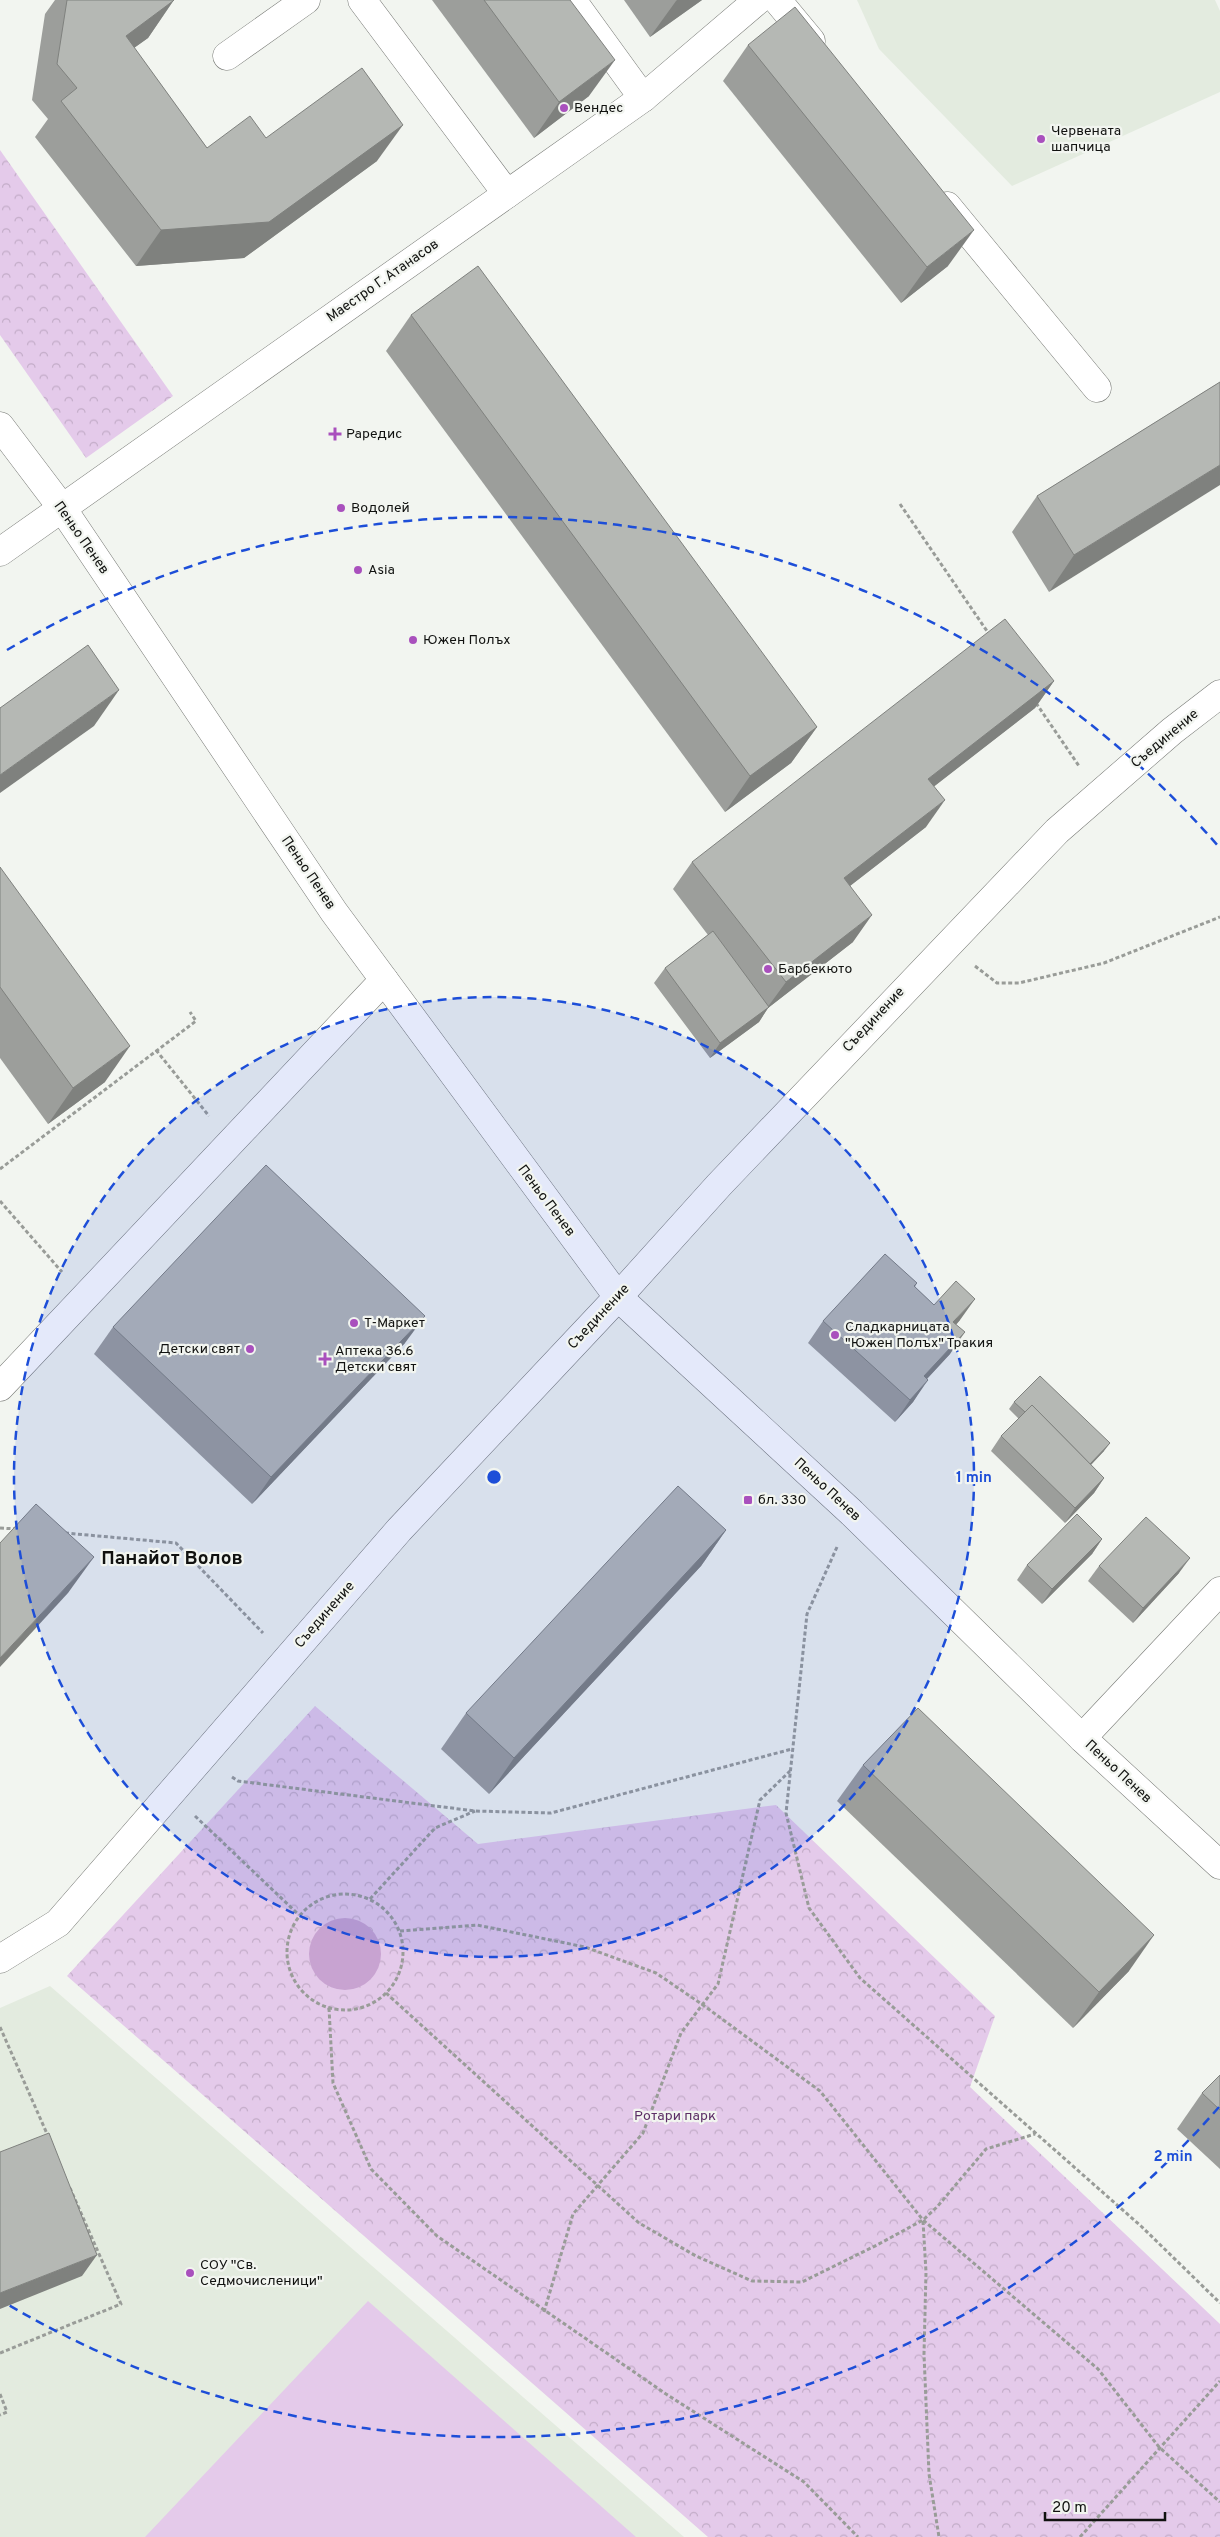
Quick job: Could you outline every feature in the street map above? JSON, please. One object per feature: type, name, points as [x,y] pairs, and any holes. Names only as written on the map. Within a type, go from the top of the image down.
[{"type":"street","points":[[227,56],[306,0]]},
{"type":"street","points":[[362,0],[507,194]]},
{"type":"street","points":[[572,0],[643,98]]},
{"type":"street","name":"Маестро Г. Атанасов","points":[[0,552],[643,98],[758,0]]},
{"type":"street","points":[[777,0],[827,61]]},
{"type":"street","points":[[934,190],[1097,388]]},
{"type":"street","name":"Пеньо Пенев","points":[[0,426],[62,508],[334,912],[618,1297],[852,1513],[1082,1738],[1220,1865]]},
{"type":"street","name":"Съединение","points":[[0,1959],[58,1923],[400,1530],[618,1297],[718,1185],[946,945],[1057,831],[1172,731],[1220,694]]},
{"type":"street","points":[[0,1388],[384,980]]},
{"type":"street","points":[[1082,1738],[1220,1591]]},
{"type":"path","points":[[900,504],[994,642]]},
{"type":"path","points":[[1032,698],[1099,796]]},
{"type":"path","points":[[946,945],[997,983],[1019,983],[1104,963],[1220,917]]},
{"type":"path","points":[[0,1169],[196,1021],[190,1012]]},
{"type":"path","points":[[156,1050],[231,1143]]},
{"type":"path","points":[[0,1201],[84,1298]]},
{"type":"path","points":[[852,1513],[807,1614],[792,1749],[786,1813],[809,1908],[860,1978],[1142,2227],[1220,2303]]},
{"type":"path","points":[[0,1528],[20,1529]]},
{"type":"path","points":[[59,1533],[176,1543],[288,1658]]},
{"type":"path","points":[[202,1756],[238,1781],[475,1811],[551,1813],[792,1749]]},
{"type":"path","points":[[544,2312],[573,2214],[642,2133],[681,2033],[718,1984],[760,1800],[790,1771]]},
{"type":"path","points":[[170,1795],[200,1820],[299,1915]]},
{"type":"path","points":[[370,1899],[436,1828],[475,1811]]},
{"type":"path","points":[[351,1893],[370,1899],[388,1912],[400,1931],[403,1947],[402,1964],[396,1980],[386,1993],[369,2005],[349,2010],[329,2008],[311,2000],[297,1987],[288,1970],[286,1951],[289,1932],[299,1915],[314,1902],[332,1894],[351,1893]]},
{"type":"path","points":[[400,1931],[477,1925],[585,1947],[656,1973],[703,2005],[820,2092],[923,2220],[1098,2369],[1159,2447],[1220,2502]]},
{"type":"path","points":[[386,1993],[639,2223],[696,2256],[752,2282],[802,2282],[923,2220],[937,2207],[986,2149],[1036,2134]]},
{"type":"path","points":[[329,2008],[333,2083],[371,2170],[437,2236],[544,2312],[804,2482],[858,2537]]},
{"type":"path","points":[[0,2027],[50,2141]]},
{"type":"path","points":[[0,2353],[121,2304],[70,2186]]},
{"type":"path","points":[[923,2220],[926,2272],[924,2354],[929,2465],[939,2537]]},
{"type":"path","points":[[1080,2537],[1220,2381]]},
{"type":"path","points":[[0,2394],[7,2412],[0,2415]]},
{"type":"shaded area","name":"Червената шапчица","points":[[857,0],[1215,0],[1220,11],[1220,92],[1012,186],[879,49]]},
{"type":"shaded area","points":[[352,1918],[371,1928],[379,1940],[381,1954],[379,1968],[371,1980],[359,1988],[338,1990],[319,1980],[311,1968],[309,1947],[319,1928],[331,1920]]},
{"type":"shaded area","name":"СОУ \"Св. Седмочисленици\"","points":[[50,1986],[684,2537],[0,2537],[0,2008]]},
{"type":"green space","points":[[0,150],[173,396],[86,458],[0,335]]},
{"type":"green space","name":"Ротари парк","points":[[315,1706],[478,1844],[776,1805],[995,2016],[970,2087],[1220,2324],[1220,2537],[708,2537],[67,1976]]},
{"type":"green space","points":[[368,2301],[636,2537],[145,2537]]},
{"type":"building","points":[[67,0],[174,0],[126,36],[207,148],[250,116],[266,138],[362,68],[403,125],[269,222],[161,230],[61,101],[77,88],[57,64]]},
{"type":"building","points":[[484,0],[570,0],[615,60],[559,102]]},
{"type":"building","points":[[795,7],[974,230],[927,267],[748,45]]},
{"type":"building","points":[[478,266],[817,727],[750,776],[411,315]]},
{"type":"building","points":[[1220,382],[1220,465],[1074,555],[1037,496]]},
{"type":"building","points":[[1005,619],[1054,681],[928,779],[945,800],[844,878],[872,915],[786,982],[692,862]]},
{"type":"building","points":[[88,645],[119,690],[0,775],[0,708]]},
{"type":"building","points":[[0,867],[130,1046],[73,1088],[0,987]]},
{"type":"building","points":[[713,931],[769,1007],[720,1043],[665,968]]},
{"type":"building","points":[[266,1165],[425,1316],[271,1477],[113,1327]]},
{"type":"building","points":[[885,1254],[917,1283],[914,1286],[934,1305],[956,1281],[975,1299],[953,1322],[965,1332],[924,1376],[928,1380],[910,1400],[823,1321]]},
{"type":"building","points":[[1040,1376],[1110,1443],[1090,1464],[1032,1405],[1025,1412],[1014,1402]]},
{"type":"building","points":[[1032,1405],[1104,1478],[1075,1508],[1001,1436]]},
{"type":"building","points":[[678,1486],[726,1530],[514,1758],[466,1713]]},
{"type":"building","points":[[36,1504],[94,1557],[0,1658],[0,1543]]},
{"type":"building","points":[[1077,1514],[1102,1539],[1052,1589],[1027,1565]]},
{"type":"building","points":[[1146,1517],[1190,1558],[1143,1608],[1099,1566]]},
{"type":"building","points":[[918,1708],[1154,1935],[1099,1992],[863,1765]]},
{"type":"building","points":[[1220,2075],[1220,2110],[1202,2093]]},
{"type":"building","points":[[49,2133],[97,2255],[0,2293],[0,2152]]},
{"type":"place","name":"Вендес","points":[[564,108]]},
{"type":"place","name":"Червената шапчица","points":[[1041,139]]},
{"type":"place","name":"Раредис","points":[[335,434]]},
{"type":"place","name":"Водолей","points":[[341,508]]},
{"type":"place","name":"Asia","points":[[358,570]]},
{"type":"place","name":"Южен Полъх","points":[[413,640]]},
{"type":"place","name":"Барбекюто","points":[[768,969]]},
{"type":"place","name":"Т-Маркет","points":[[354,1323]]},
{"type":"place","name":"Сладкарницата \"Южен Полъх\" Тракия","points":[[835,1335]]},
{"type":"place","name":"Детски свят","points":[[250,1349]]},
{"type":"place","name":"Аптека 36.6 Детски свят","points":[[325,1359]]},
{"type":"place","name":"бл. 330","points":[[748,1500]]},
{"type":"place","name":"СОУ \"Св. Седмочисленици\"","points":[[190,2273]]},
{"type":"district","name":"Панайот Волов","points":[[172,1559]]}]
